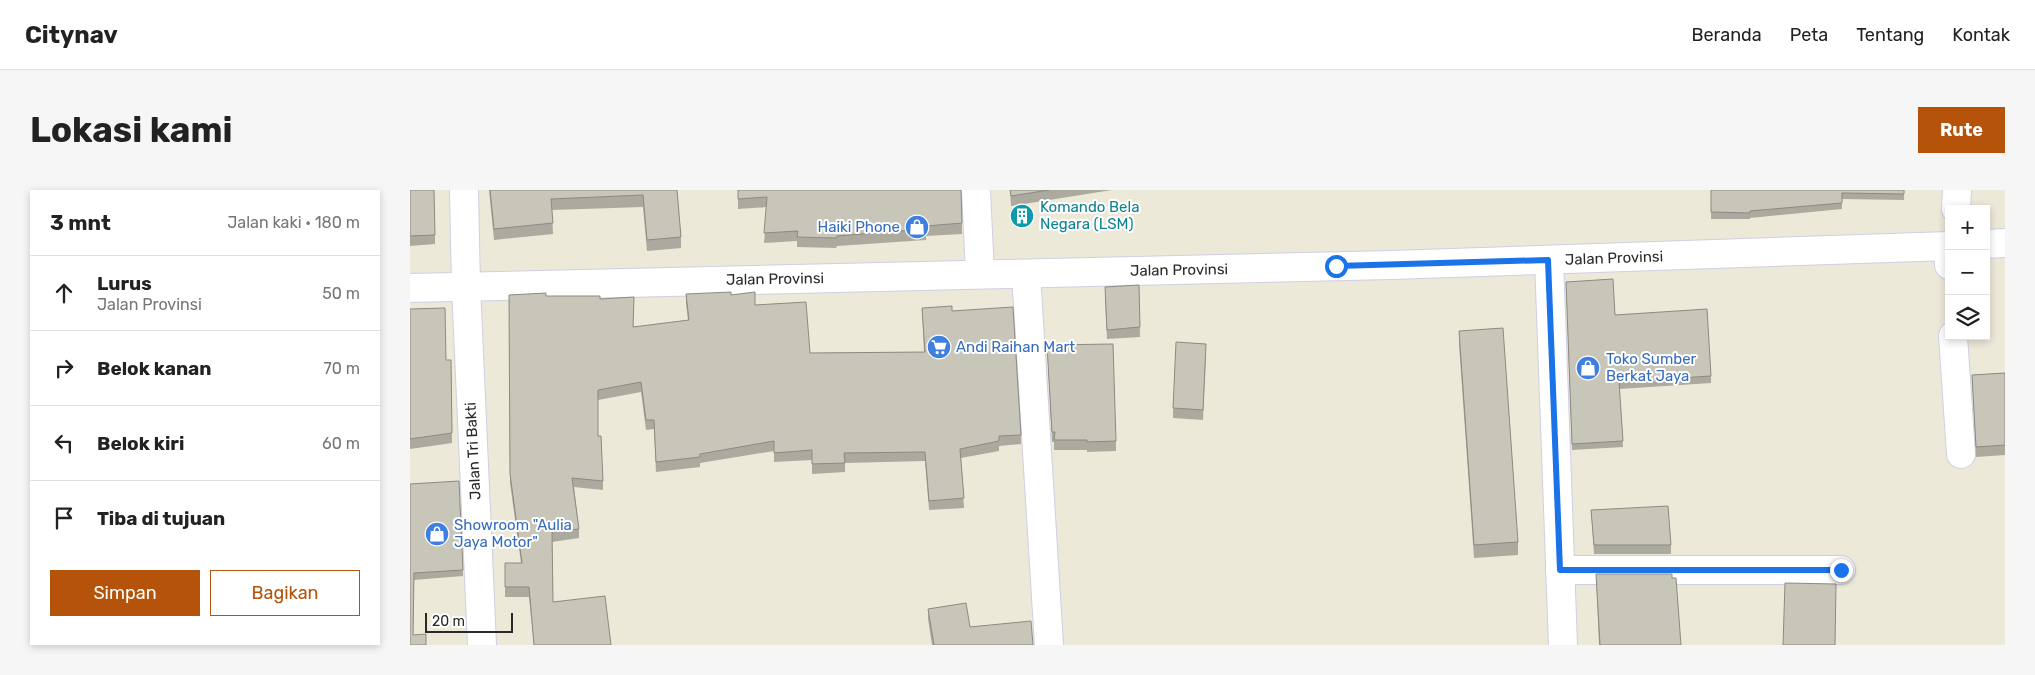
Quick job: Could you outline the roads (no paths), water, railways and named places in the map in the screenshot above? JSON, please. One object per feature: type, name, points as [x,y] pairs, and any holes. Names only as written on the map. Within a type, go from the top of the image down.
[{"type":"street","name":"Jalan Tri Bakti","points":[[464,190],[466,286],[482,645]]},
{"type":"street","points":[[976,190],[980,274]]},
{"type":"street","points":[[1956,205],[1957,190]]},
{"type":"street","points":[[1990,244],[2005,243]]},
{"type":"street","name":"Jalan Provinsi","points":[[410,288],[1945,252]]},
{"type":"street","points":[[1548,260],[1563,645]]},
{"type":"street","points":[[1026,274],[1049,645]]},
{"type":"street","points":[[1953,340],[1961,454]]},
{"type":"street","points":[[1560,570],[1841,570]]},
{"type":"place","name":"Komando Bela Negara (LSM)","points":[[1022,216]]},
{"type":"place","name":"Haiki Phone","points":[[917,227]]},
{"type":"place","name":"Andi Raihan Mart","points":[[939,347]]},
{"type":"place","name":"Toko Sumber Berkat Jaya","points":[[1588,368]]},
{"type":"place","name":"Showroom \"Aulia Jaya Motor\"","points":[[437,534]]}]
